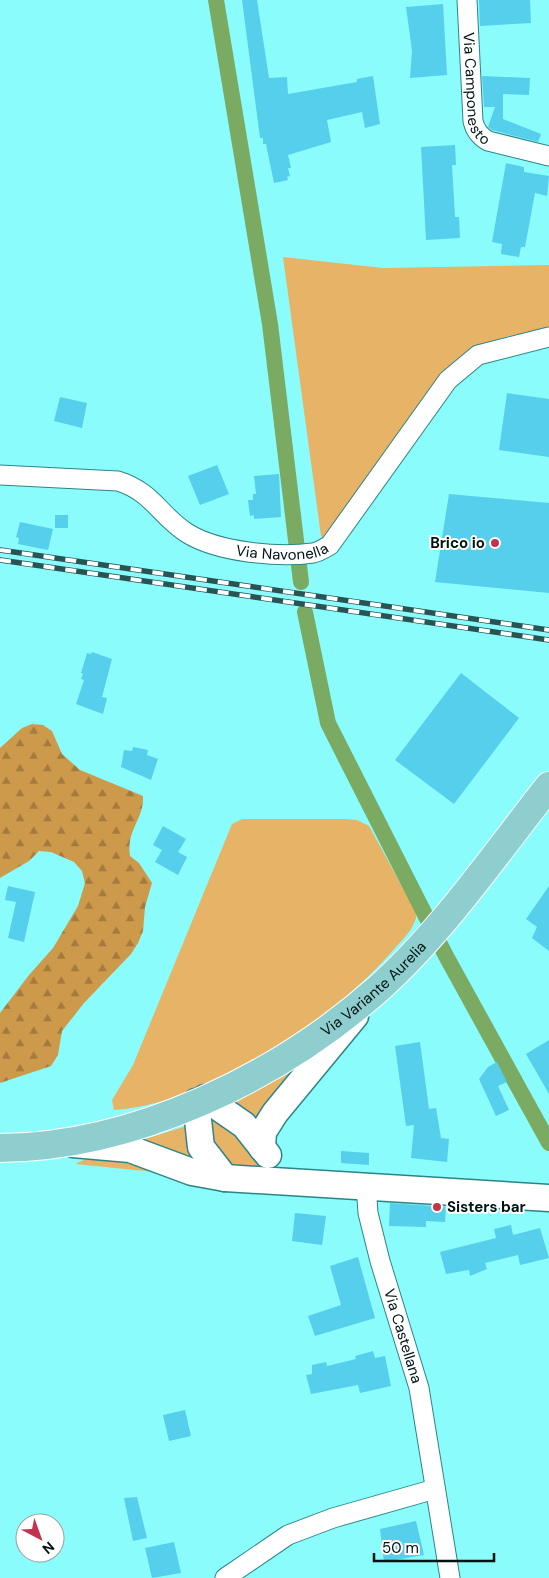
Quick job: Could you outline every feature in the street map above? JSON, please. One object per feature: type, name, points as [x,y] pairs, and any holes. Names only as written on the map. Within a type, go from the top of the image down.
[{"type":"main road","name":"Via Variante Aurelia","points":[[0,1148],[69,1144],[145,1122],[244,1081],[286,1057],[329,1028],[378,989],[421,946],[549,786]]},
{"type":"main road","points":[[262,1148],[264,1132],[275,1113],[378,989]]},
{"type":"main road","points":[[200,1100],[244,1125],[280,1167],[302,1181]]},
{"type":"main road","points":[[200,1100],[201,1147],[225,1178]]},
{"type":"main road","points":[[69,1144],[130,1149],[192,1172],[225,1178],[302,1181],[549,1198]]},
{"type":"street","name":"Via Camponesto","points":[[467,0],[475,128],[482,138],[488,141],[549,156]]},
{"type":"street","name":"Via Navonella","points":[[0,475],[118,481],[135,486],[186,532],[204,542],[225,549],[284,554],[315,553],[330,545],[448,380],[464,365],[478,355],[549,337]]},
{"type":"street","name":"Via Castellana","points":[[366,1185],[368,1214],[380,1261],[419,1388],[450,1578]]},
{"type":"street","points":[[225,1578],[288,1536],[333,1518],[435,1489]]},
{"type":"shaded area","points":[[283,257],[383,268],[549,265],[549,330],[509,336],[474,346],[456,360],[432,385],[324,539],[321,536]]},
{"type":"shaded area","points":[[242,819],[346,819],[357,820],[369,826],[417,914],[414,924],[375,970],[352,991],[329,1010],[278,1045],[225,1075],[178,1096],[157,1103],[114,1110],[112,1100],[133,1065],[232,824]]},
{"type":"shaded area","points":[[302,1065],[285,1078],[255,1118],[233,1104]]},
{"type":"shaded area","points":[[222,1115],[260,1162],[264,1173],[234,1169],[216,1157],[210,1143],[207,1119]]},
{"type":"shaded area","points":[[190,1125],[201,1167],[132,1143]]},
{"type":"shaded area","points":[[112,1156],[175,1174],[75,1164],[88,1158]]},
{"type":"green space","points":[[32,724],[43,725],[52,731],[62,754],[80,770],[143,796],[141,812],[130,839],[129,847],[130,856],[139,863],[152,883],[145,907],[143,931],[138,943],[131,954],[84,1003],[62,1031],[58,1055],[51,1066],[0,1083],[0,1013],[29,975],[53,948],[78,906],[85,883],[82,871],[74,862],[51,852],[39,851],[29,861],[0,878],[0,748],[22,728]]},
{"type":"building","points":[[242,0],[257,0],[269,78],[287,77],[288,94],[357,82],[357,79],[373,76],[380,124],[365,128],[362,112],[327,120],[331,142],[288,155],[291,168],[288,168],[290,176],[287,177],[288,180],[274,183],[266,144],[263,144],[263,138],[260,138]]},
{"type":"building","points":[[479,0],[530,0],[531,23],[480,26]]},
{"type":"building","points":[[443,4],[447,75],[410,78],[412,51],[406,7]]},
{"type":"building","points":[[482,76],[530,78],[529,95],[503,94],[503,119],[541,134],[538,142],[492,130],[488,127],[495,107],[484,107]]},
{"type":"building","points":[[455,145],[456,165],[452,165],[455,217],[459,217],[460,238],[426,240],[421,147]]},
{"type":"building","points":[[506,163],[524,167],[524,172],[549,176],[547,196],[535,193],[525,247],[521,247],[519,257],[501,254],[502,244],[492,242]]},
{"type":"building","points":[[507,393],[549,399],[549,457],[499,450]]},
{"type":"building","points":[[60,397],[87,403],[82,428],[54,421]]},
{"type":"building","points":[[217,465],[229,494],[200,505],[188,476]]},
{"type":"building","points":[[279,474],[281,517],[254,519],[254,515],[250,516],[248,500],[253,500],[253,494],[256,494],[254,476]]},
{"type":"building","name":"Brico io","points":[[449,494],[549,503],[549,593],[435,582]]},
{"type":"building","points":[[55,515],[68,515],[68,528],[55,528]]},
{"type":"building","points":[[20,522],[53,529],[48,550],[18,544],[19,538],[16,537]]},
{"type":"building","points":[[92,652],[112,659],[102,697],[107,698],[103,714],[76,704],[84,680],[81,679],[83,674],[81,673],[87,653],[91,654]]},
{"type":"building","points":[[461,673],[519,718],[454,804],[395,760]]},
{"type":"building","points":[[133,747],[148,750],[147,755],[158,759],[151,780],[121,767],[124,750],[132,751]]},
{"type":"building","points":[[163,826],[186,839],[178,852],[187,857],[178,875],[155,862],[162,850],[153,845]]},
{"type":"building","points":[[8,886],[35,892],[24,942],[8,938],[16,902],[5,900]]},
{"type":"building","points":[[549,886],[549,951],[532,938],[537,927],[526,919]]},
{"type":"building","points":[[549,1040],[549,1094],[526,1054]]},
{"type":"building","points":[[420,1042],[429,1109],[436,1108],[441,1138],[449,1139],[447,1162],[411,1158],[414,1125],[406,1126],[395,1046]]},
{"type":"building","points":[[497,1062],[507,1082],[498,1086],[509,1110],[496,1116],[479,1079],[488,1067]]},
{"type":"building","points":[[341,1151],[369,1153],[369,1165],[341,1163]]},
{"type":"building","points":[[390,1203],[446,1207],[445,1222],[426,1221],[426,1227],[389,1226]]},
{"type":"building","points":[[295,1213],[326,1216],[322,1245],[292,1241]]},
{"type":"building","points":[[511,1225],[513,1235],[540,1228],[549,1258],[520,1265],[518,1255],[485,1263],[487,1269],[470,1276],[469,1270],[446,1274],[440,1252],[496,1238],[494,1229]]},
{"type":"building","points":[[358,1257],[375,1318],[315,1336],[308,1316],[341,1305],[330,1266]]},
{"type":"building","points":[[373,1351],[375,1358],[385,1356],[391,1386],[360,1393],[358,1385],[311,1394],[306,1375],[312,1374],[312,1365],[326,1362],[327,1366],[356,1359],[355,1356]]},
{"type":"building","points":[[185,1410],[191,1436],[169,1441],[163,1415]]},
{"type":"building","points":[[137,1497],[147,1538],[133,1541],[124,1498]]},
{"type":"building","points":[[416,1521],[424,1555],[384,1562],[380,1529]]},
{"type":"building","points":[[174,1542],[181,1573],[152,1578],[145,1548]]},
{"type":"waterway","points":[[216,0],[270,324],[301,582]]},
{"type":"waterway","points":[[305,612],[328,723],[446,956],[549,1143]]},
{"type":"railway","points":[[0,550],[549,630]]},
{"type":"railway","points":[[0,560],[549,640]]},
{"type":"place","name":"Brico io","points":[[495,543]]},
{"type":"place","name":"Sisters bar","points":[[437,1207]]}]
